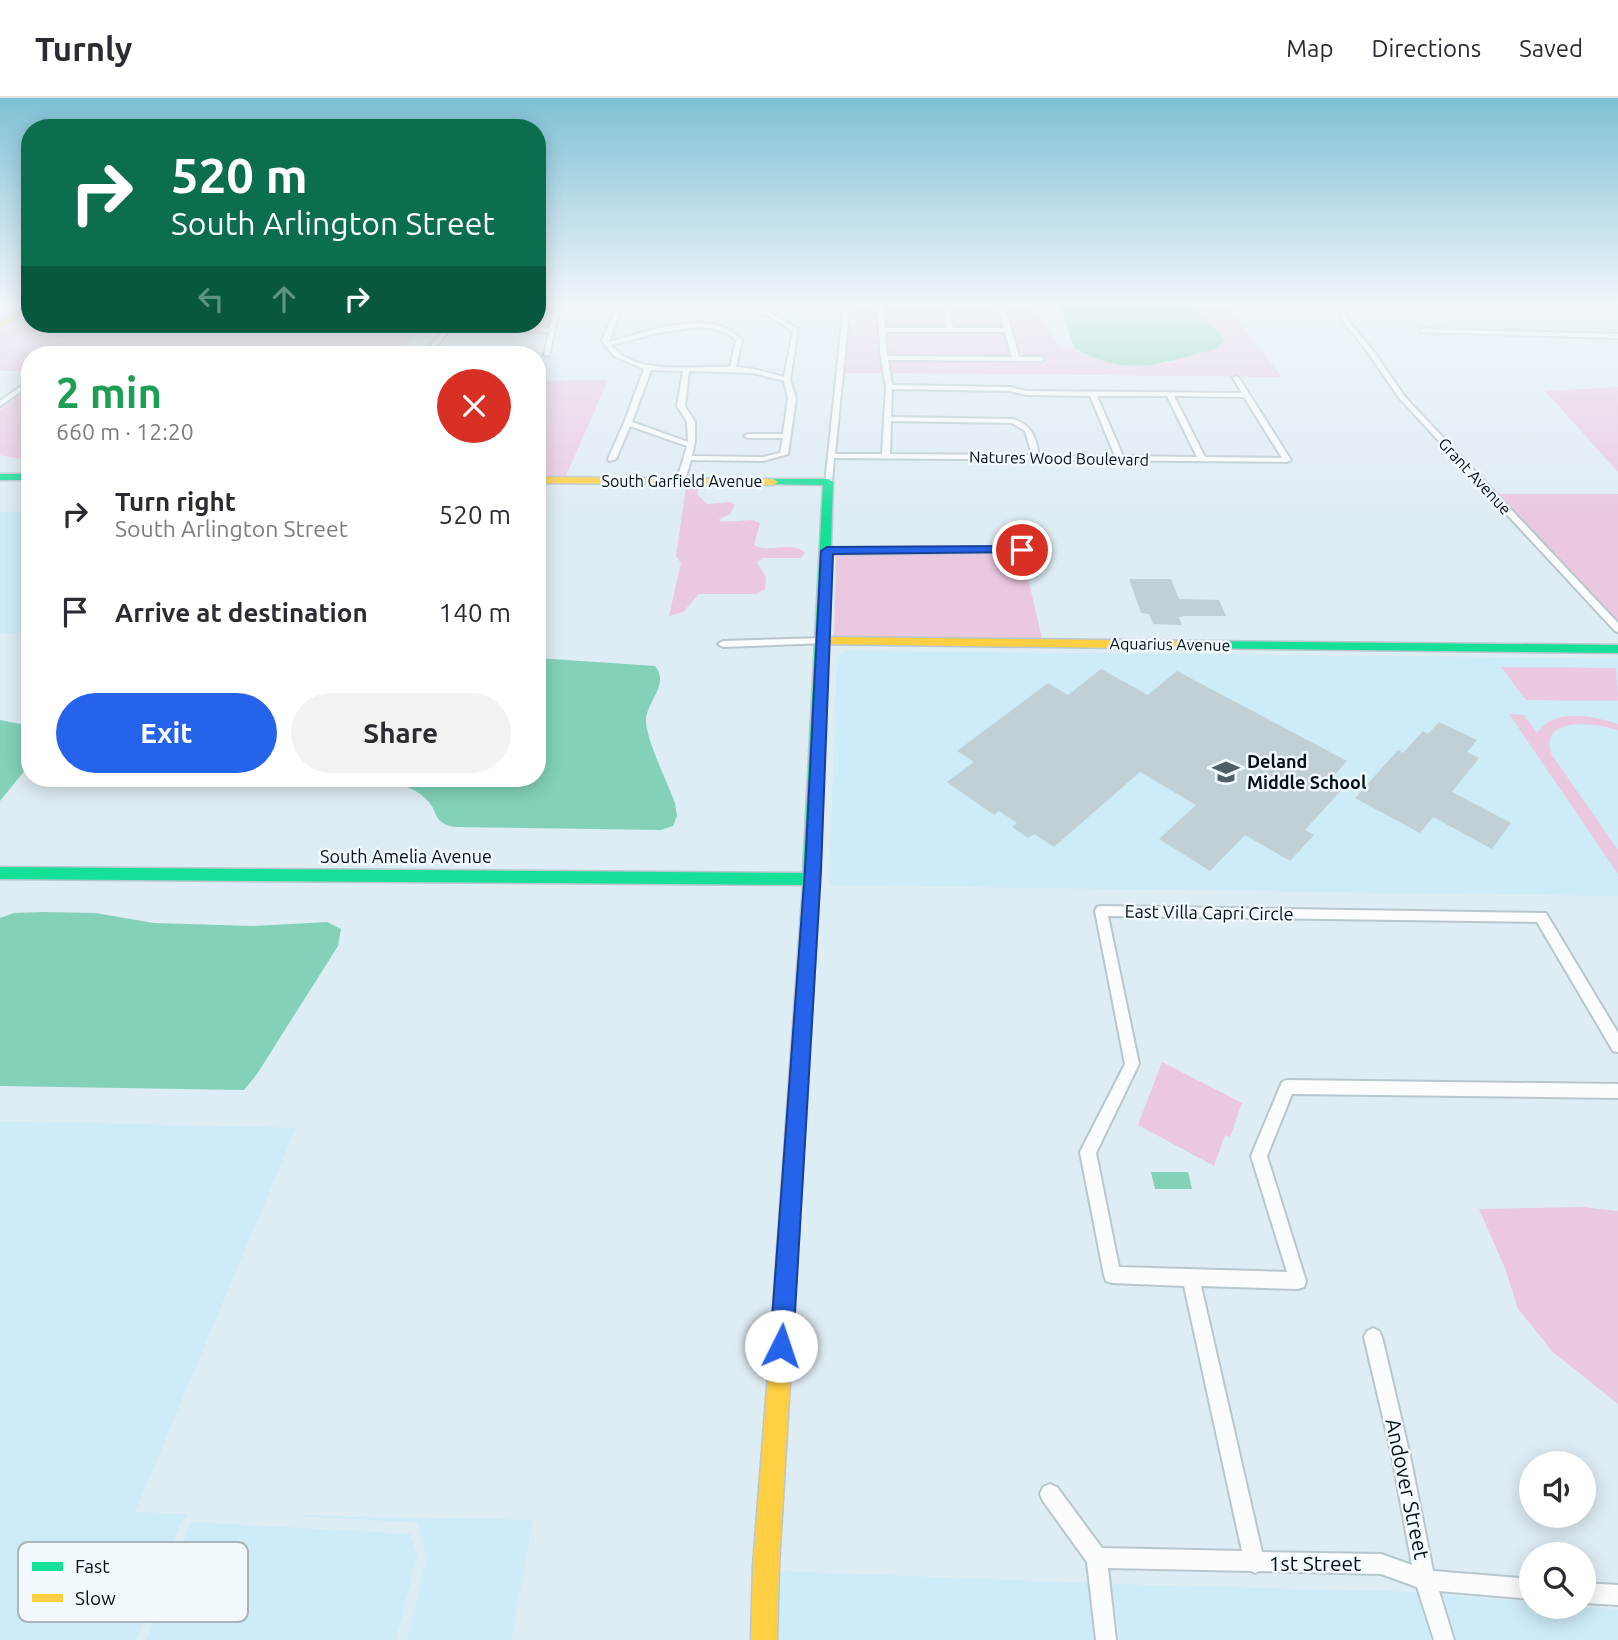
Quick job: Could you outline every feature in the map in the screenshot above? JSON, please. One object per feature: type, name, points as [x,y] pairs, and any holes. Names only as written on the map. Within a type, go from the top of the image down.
[{"type":"street","points":[[612,459],[646,374]]},
{"type":"street","points":[[681,480],[694,423],[690,414],[681,406],[685,374]]},
{"type":"street","points":[[773,374],[787,380]]},
{"type":"street","points":[[686,458],[763,459],[784,454],[792,398],[788,374]]},
{"type":"street","points":[[764,1640],[766,1566],[812,880],[824,641],[828,482],[840,374]]},
{"type":"street","points":[[886,456],[887,374]]},
{"type":"street","name":"Grant Avenue","points":[[1386,374],[1402,398],[1618,629]]},
{"type":"street","points":[[1236,379],[1246,395]]},
{"type":"street","points":[[889,387],[1093,394],[1246,395]]},
{"type":"street","points":[[0,404],[21,389]]},
{"type":"street","points":[[1093,394],[1120,458]]},
{"type":"street","points":[[1170,394],[1202,459]]},
{"type":"street","name":"Natures Wood Boulevard","points":[[832,456],[1287,460],[1246,395]]},
{"type":"street","points":[[888,419],[1013,421],[1028,429],[1036,458]]},
{"type":"street","points":[[628,423],[690,445]]},
{"type":"street","points":[[748,436],[786,436]]},
{"type":"street","points":[[0,477],[21,477]]},
{"type":"street","name":"South Garfield Avenue","points":[[546,480],[828,482]]},
{"type":"street","points":[[827,551],[1022,550]]},
{"type":"street","name":"Aquarius Avenue","points":[[723,644],[824,641],[1618,649]]},
{"type":"street","name":"South Amelia Avenue","points":[[0,873],[197,877],[627,876],[812,880]]},
{"type":"street","name":"East Villa Capri Circle","points":[[1618,1046],[1541,917],[1101,911],[1132,1064],[1088,1152],[1112,1275],[1297,1281],[1259,1156],[1287,1087],[1618,1091]]},
{"type":"street","points":[[1190,1277],[1255,1563]]},
{"type":"street","name":"Andover Street","points":[[1373,1338],[1401,1456],[1425,1580],[1444,1640]]},
{"type":"street","points":[[1051,1494],[1097,1558],[1106,1640]]},
{"type":"street","name":"1st Street","points":[[1097,1558],[1381,1564],[1425,1580],[1519,1587]]},
{"type":"street","points":[[1596,1593],[1618,1595]]},
{"type":"shaded area","points":[[985,374],[1280,374],[1282,377]]},
{"type":"shaded area","points":[[608,380],[565,478],[546,478],[546,381]]},
{"type":"shaded area","points":[[1618,387],[1618,472],[1545,391]]},
{"type":"shaded area","points":[[21,394],[21,459],[0,455],[0,410]]},
{"type":"shaded area","points":[[699,486],[697,494],[707,504],[731,502],[735,505],[730,514],[719,519],[721,522],[752,520],[760,523],[754,545],[767,548],[788,547],[800,549],[805,553],[801,558],[762,558],[757,563],[766,577],[765,589],[757,594],[699,594],[683,612],[669,616],[681,563],[676,556],[686,487]]},
{"type":"shaded area","points":[[1498,494],[1618,494],[1618,621]]},
{"type":"shaded area","points":[[0,512],[21,513],[21,633],[0,633]]},
{"type":"shaded area","points":[[1022,552],[1042,639],[834,637],[836,554]]},
{"type":"shaded area","name":"Deland Middle School","points":[[846,651],[1618,658],[1618,896],[829,885],[837,657]]},
{"type":"shaded area","points":[[546,659],[655,666],[659,673],[659,687],[646,716],[646,723],[654,752],[675,803],[677,816],[673,826],[661,830],[455,827],[442,823],[430,803],[407,787],[546,787]]},
{"type":"shaded area","points":[[1501,667],[1616,668],[1618,701],[1526,700]]},
{"type":"shaded area","points":[[1509,714],[1524,715],[1537,733],[1544,725],[1564,717],[1586,716],[1618,724],[1618,730],[1596,725],[1571,725],[1553,733],[1550,742],[1552,755],[1618,850],[1618,874]]},
{"type":"shaded area","points":[[0,720],[21,724],[21,775],[0,801]]},
{"type":"shaded area","points":[[14,913],[95,913],[154,923],[252,926],[327,922],[341,929],[338,946],[257,1074],[244,1090],[0,1086],[0,918]]},
{"type":"shaded area","points":[[1162,1062],[1242,1103],[1230,1137],[1225,1135],[1214,1166],[1138,1125]]},
{"type":"shaded area","points":[[0,1121],[296,1128],[135,1512],[188,1514],[181,1522],[173,1542],[18,1542],[18,1622],[143,1622],[136,1640],[0,1640]]},
{"type":"shaded area","points":[[1151,1172],[1188,1172],[1192,1189],[1155,1189]]},
{"type":"shaded area","points":[[1582,1207],[1618,1211],[1618,1404],[1553,1352],[1518,1309],[1505,1268],[1479,1209]]},
{"type":"shaded area","points":[[274,1515],[533,1520],[511,1640],[407,1640],[427,1558],[418,1525],[412,1522]]},
{"type":"shaded area","points":[[191,1522],[410,1534],[417,1557],[396,1640],[147,1640],[154,1622],[248,1622],[248,1542],[184,1542]]},
{"type":"shaded area","points":[[779,1571],[1087,1583],[1094,1640],[776,1640]]},
{"type":"shaded area","points":[[1112,1584],[1417,1592],[1431,1640],[1120,1640]]},
{"type":"shaded area","points":[[1443,1595],[1519,1601],[1519,1619],[1596,1619],[1596,1608],[1618,1609],[1618,1640],[1457,1640]]},
{"type":"building","points":[[1129,579],[1171,579],[1179,599],[1219,600],[1226,616],[1185,616],[1179,617],[1182,625],[1153,624],[1149,614],[1141,613]]},
{"type":"building","name":"Deland Middle School","points":[[1101,669],[1148,695],[1177,671],[1347,761],[1331,779],[1345,786],[1305,830],[1314,835],[1290,861],[1245,835],[1210,871],[1159,839],[1196,805],[1140,772],[1054,847],[1034,834],[1028,838],[1012,827],[1017,823],[999,811],[994,815],[947,782],[974,762],[957,751],[1048,683],[1068,695]]},
{"type":"building","points":[[1439,722],[1477,740],[1467,752],[1479,758],[1452,792],[1511,823],[1492,849],[1433,817],[1420,833],[1355,798],[1398,750],[1403,753],[1423,731],[1428,734]]},
{"type":"traffic: fast","points":[[0,477],[21,477]]},
{"type":"traffic: fast","points":[[773,482],[828,482],[815,807],[781,1348]]},
{"type":"traffic: fast","points":[[1196,645],[1618,649]]},
{"type":"traffic: fast","points":[[0,873],[812,879]]},
{"type":"traffic: slow","points":[[546,480],[773,482]]},
{"type":"traffic: slow","points":[[824,641],[1196,645]]},
{"type":"traffic: slow","points":[[764,1640],[766,1566],[781,1348]]},
{"type":"place","name":"Deland Middle School","points":[[1226,772]]},
{"type":"route","points":[[781,1346],[813,870],[827,551],[1022,550]]}]
